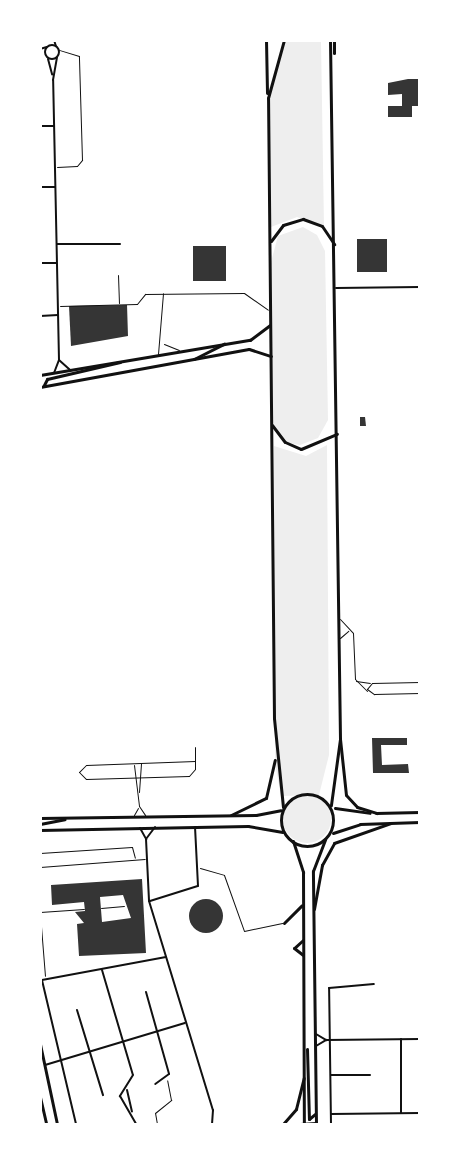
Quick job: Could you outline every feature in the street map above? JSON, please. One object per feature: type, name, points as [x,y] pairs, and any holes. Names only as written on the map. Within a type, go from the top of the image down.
[{"type":"main road","points":[[266,40],[275,760],[282,808],[282,832]]},
{"type":"main road","points":[[268,98],[284,40]]},
{"type":"main road","points":[[332,40],[340,739],[346,795],[357,807],[377,813]]},
{"type":"main road","points":[[270,243],[283,225],[303,219],[322,226],[335,246]]},
{"type":"main road","points":[[40,375],[257,337],[271,324]]},
{"type":"main road","points":[[194,359],[224,344]]},
{"type":"main road","points":[[42,386],[253,349],[271,356]]},
{"type":"main road","points":[[42,386],[47,379],[121,361]]},
{"type":"main road","points":[[272,424],[285,442],[301,449],[337,434]]},
{"type":"main road","points":[[332,834],[332,806],[340,739]]},
{"type":"main road","points":[[229,816],[263,801],[275,760]]},
{"type":"main road","points":[[40,818],[229,816],[282,808],[308,796],[332,806],[377,813],[420,812]]},
{"type":"main road","points":[[40,824],[67,818]]},
{"type":"main road","points":[[40,830],[248,826],[282,832],[292,841],[303,865],[305,1070],[303,1124],[316,1124],[314,864],[325,839],[332,834],[360,824],[420,822]]},
{"type":"main road","points":[[314,909],[322,865],[334,843],[391,823]]},
{"type":"main road","points":[[292,841],[325,839]]},
{"type":"main road","points":[[284,923],[303,904]]},
{"type":"main road","points":[[304,939],[294,948],[304,957]]},
{"type":"main road","points":[[40,1044],[57,1125]]},
{"type":"main road","points":[[305,1044],[309,1119],[316,1112]]},
{"type":"main road","points":[[283,1125],[296,1110],[305,1070]]},
{"type":"main road","points":[[40,1096],[46,1125]]},
{"type":"street","points":[[49,40],[47,57],[53,80]]},
{"type":"street","points":[[54,40],[59,50],[53,80],[59,360],[54,373]]},
{"type":"street","points":[[40,50],[57,46]]},
{"type":"street","points":[[40,55],[57,57]]},
{"type":"street","points":[[40,126],[54,126]]},
{"type":"street","points":[[40,187],[55,187]]},
{"type":"street","points":[[57,244],[120,244]]},
{"type":"street","points":[[40,263],[57,263]]},
{"type":"street","points":[[336,288],[420,287]]},
{"type":"street","points":[[40,316],[58,315]]},
{"type":"street","points":[[59,360],[70,370]]},
{"type":"street","points":[[150,903],[195,889],[198,869],[195,826]]},
{"type":"street","points":[[146,839],[155,827]]},
{"type":"street","points":[[140,828],[146,839],[150,903],[213,1114],[212,1125]]},
{"type":"street","points":[[76,1125],[41,984],[45,976],[102,970],[166,957]]},
{"type":"street","points":[[102,970],[133,1075],[127,1090],[120,1096],[125,1112],[132,1112]]},
{"type":"street","points":[[331,1125],[328,1040],[330,987],[374,984]]},
{"type":"street","points":[[146,992],[167,1080],[155,1084]]},
{"type":"street","points":[[77,1010],[103,1095]]},
{"type":"street","points":[[45,1065],[185,1023]]},
{"type":"street","points":[[315,1033],[328,1040]]},
{"type":"street","points":[[401,1039],[402,1113]]},
{"type":"street","points":[[315,1047],[328,1040],[420,1039]]},
{"type":"street","points":[[331,1075],[370,1075]]},
{"type":"street","points":[[127,1090],[136,1125]]},
{"type":"street","points":[[331,1114],[420,1113]]},
{"type":"lane","points":[[55,167],[75,167],[82,160],[80,59],[75,52],[59,50]]},
{"type":"lane","points":[[118,275],[119,304]]},
{"type":"lane","points":[[157,355],[163,342],[163,293]]},
{"type":"lane","points":[[58,306],[119,304],[163,293],[250,293],[271,312]]},
{"type":"lane","points":[[163,342],[181,351]]},
{"type":"lane","points":[[339,618],[351,630],[356,681],[369,692],[420,693]]},
{"type":"lane","points":[[339,639],[351,630]]},
{"type":"lane","points":[[356,681],[420,682]]},
{"type":"lane","points":[[369,692],[372,683]]},
{"type":"lane","points":[[195,747],[195,761],[189,776],[84,778],[78,772],[86,765],[195,761]]},
{"type":"lane","points":[[134,763],[139,806],[149,818]]},
{"type":"lane","points":[[138,794],[141,763]]},
{"type":"lane","points":[[130,818],[139,806]]},
{"type":"lane","points":[[40,853],[132,847],[135,860]]},
{"type":"lane","points":[[40,867],[147,859]]},
{"type":"lane","points":[[198,869],[224,874],[244,931],[284,923]]},
{"type":"lane","points":[[143,905],[150,903]]},
{"type":"lane","points":[[101,908],[124,906]]},
{"type":"lane","points":[[45,976],[40,913],[84,909]]},
{"type":"lane","points":[[157,1125],[155,1113],[171,1100],[167,1080]]},
{"type":"shaded area","points":[[284,41],[321,41],[324,227],[297,217],[271,227],[269,89]]},
{"type":"shaded area","points":[[303,227],[317,235],[325,251],[328,420],[318,438],[300,445],[288,443],[273,423],[271,262],[278,236]]},
{"type":"shaded area","points":[[327,445],[329,755],[319,795],[281,796],[275,763],[274,446],[306,456]]},
{"type":"shaded area","points":[[307,795],[324,802],[331,819],[324,836],[307,843],[290,836],[283,819],[290,802]]},
{"type":"building","points":[[420,79],[420,106],[412,106],[412,117],[388,117],[388,106],[402,106],[402,94],[388,95],[388,83]]},
{"type":"building","points":[[357,239],[387,239],[387,272],[357,272]]},
{"type":"building","points":[[193,246],[226,246],[226,281],[193,281]]},
{"type":"building","points":[[127,305],[128,336],[71,346],[69,306]]},
{"type":"building","points":[[360,417],[365,417],[366,426],[360,426]]},
{"type":"building","points":[[372,738],[407,738],[407,745],[381,745],[382,765],[408,764],[409,773],[373,773]]},
{"type":"building","points":[[142,879],[146,953],[79,956],[77,924],[84,923],[75,912],[85,911],[84,902],[52,905],[51,885]],"holes":[[[123,895],[131,918],[102,922],[100,897]]]},
{"type":"building","points":[[206,899],[218,904],[223,916],[218,928],[206,933],[194,928],[189,916],[194,904]]}]
